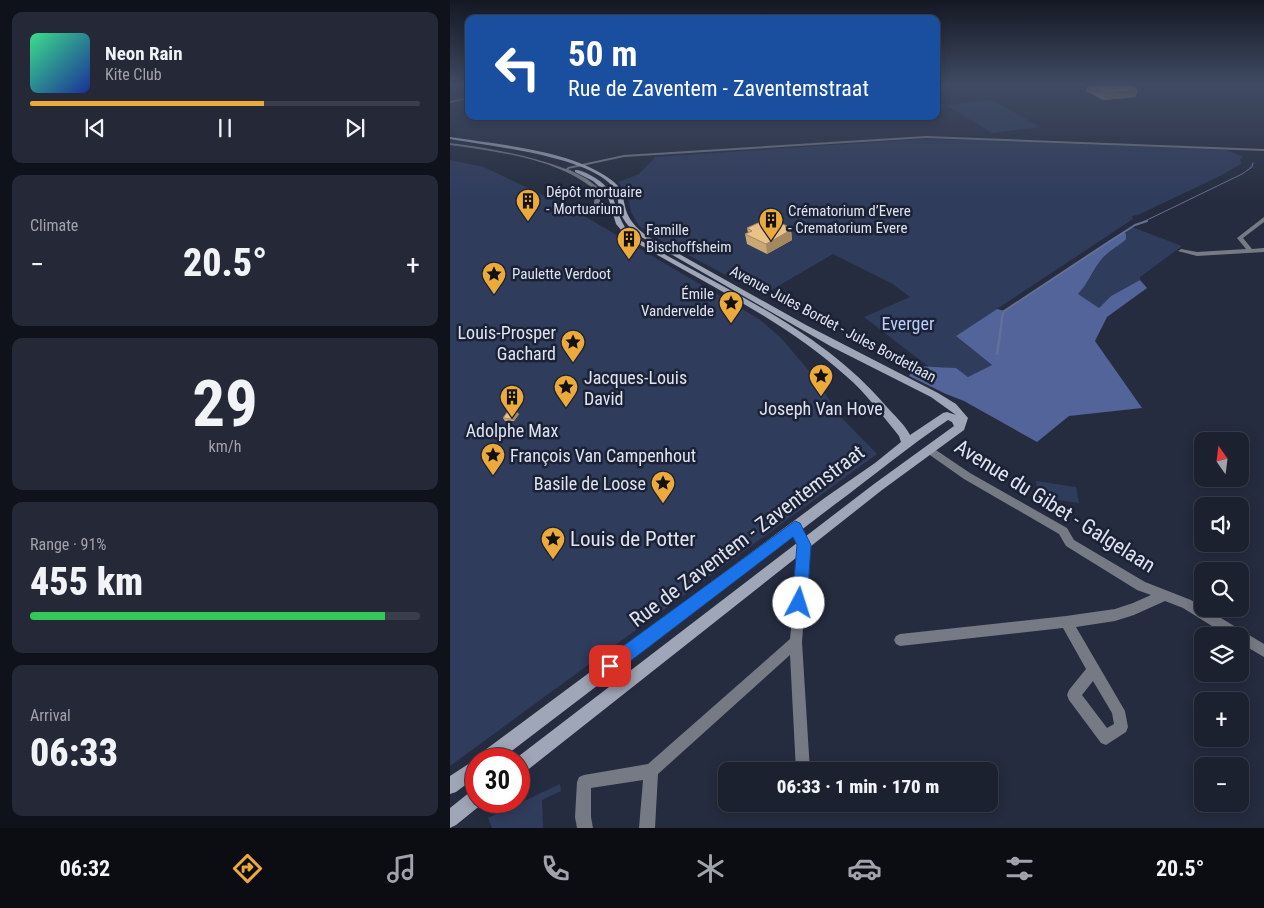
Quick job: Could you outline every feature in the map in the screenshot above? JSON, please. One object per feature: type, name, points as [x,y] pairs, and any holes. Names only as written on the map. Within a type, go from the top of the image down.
[{"type":"main road","name":"Avenue Jules Bordet - Jules Bordetlaan","points":[[450,141],[537,153],[574,168],[603,186],[610,194],[616,220],[630,236],[781,325],[834,360],[866,391],[904,434],[907,443]]},
{"type":"main road","name":"Avenue Jules Bordet - Jules Bordetlaan","points":[[450,141],[516,152],[599,174],[614,185],[620,194],[626,217],[630,224],[645,237],[841,349],[931,394],[962,416],[960,427]]},
{"type":"main road","name":"Rue de Zaventem - Zaventemstraat","points":[[502,748],[879,466],[907,443],[947,416],[956,419],[960,427]]},
{"type":"main road","points":[[530,757],[960,427]]},
{"type":"main road","points":[[879,466],[893,477]]},
{"type":"main road","points":[[450,786],[465,775]]},
{"type":"main road","points":[[450,819],[465,807]]},
{"type":"street","points":[[574,168],[641,156],[885,140],[969,137],[1264,149]]},
{"type":"street","name":"Avenue Jules Bordet - Jules Bordetlaan","points":[[574,168],[598,190],[597,206],[599,208],[612,206]]},
{"type":"street","points":[[1250,250],[1240,238],[1264,219]]},
{"type":"street","points":[[1181,251],[1197,254],[1264,250]]},
{"type":"street","name":"Avenue du Gibet - Galgelaan","points":[[930,450],[966,475],[1063,530],[1070,543],[1141,586],[1186,604],[1264,651]]},
{"type":"street","points":[[795,527],[804,545],[796,642],[803,762]]},
{"type":"street","points":[[900,640],[1114,615],[1134,609],[1165,595]]},
{"type":"street","points":[[1066,622],[1094,670]]},
{"type":"street","points":[[585,828],[583,817],[584,782],[651,771],[796,642]]},
{"type":"street","points":[[647,828],[651,771]]},
{"type":"green space","points":[[977,124],[1034,124],[1040,127],[992,133]]},
{"type":"green space","name":"Everger","points":[[920,139],[1226,150],[1244,157],[1240,159],[1241,164],[1220,176],[1138,215],[1132,216],[1133,219],[956,336],[992,365],[968,377],[949,368],[929,367],[864,317],[910,297],[891,283],[833,254],[763,295],[653,236],[639,226],[631,212],[627,194],[618,182],[639,174],[655,157]]},
{"type":"green space","points":[[450,160],[484,167],[574,210],[759,319],[781,338],[816,379],[839,415],[877,454],[475,748],[465,748],[465,755],[450,766]]},
{"type":"green space","points":[[1254,161],[1252,167],[1243,174],[1172,208],[1245,172]]},
{"type":"green space","points":[[1133,227],[1182,246],[1140,277],[1140,280],[1111,296],[1099,308],[1077,294],[1082,290],[1103,257],[1122,241],[1126,234],[1123,232]]},
{"type":"green space","points":[[1036,481],[1076,487],[1079,503],[1038,497]]},
{"type":"green space","points":[[560,784],[561,791],[542,800],[543,828],[492,828],[488,818],[499,813],[530,813],[530,798]]},
{"type":"shaded area","points":[[1124,232],[1126,239],[1104,257],[1078,294],[1099,308],[1111,296],[1140,280],[1147,288],[1107,317],[1095,341],[1142,408],[1069,416],[1037,442],[964,401],[909,376],[915,366],[956,368],[968,377],[992,365],[956,336],[997,309],[1005,311]]},
{"type":"building","points":[[769,218],[787,226],[785,227],[791,230],[766,244],[745,234],[752,231],[747,228]]},
{"type":"building","points":[[508,411],[517,412],[512,419],[503,418]]},
{"type":"waterway","points":[[1143,222],[1242,174],[1252,167],[1253,163]]},
{"type":"waterway","points":[[1001,321],[1004,311],[1135,225],[1147,221]]},
{"type":"waterway","points":[[997,354],[1002,320]]},
{"type":"place","name":"Dépôt mortuaire - Mortuarium","points":[[528,222]]},
{"type":"place","name":"Crématorium d’Evere - Crematorium Evere","points":[[771,241]]},
{"type":"place","name":"Famille Bischoffsheim","points":[[629,260]]},
{"type":"place","name":"Paulette Verdoot","points":[[494,295]]},
{"type":"place","name":"Émile Vandervelde","points":[[731,324]]},
{"type":"place","name":"Louis-Prosper Gachard","points":[[573,363]]},
{"type":"place","name":"Joseph Van Hove","points":[[821,397]]},
{"type":"place","name":"Jacques-Louis David","points":[[566,408]]},
{"type":"place","name":"Adolphe Max","points":[[512,418]]},
{"type":"place","name":"François Van Campenhout","points":[[493,476]]},
{"type":"place","name":"Basile de Loose","points":[[663,504]]},
{"type":"place","name":"Louis de Potter","points":[[553,560]]},
{"type":"route","points":[[610,666],[795,527],[804,545],[799,603]]}]
